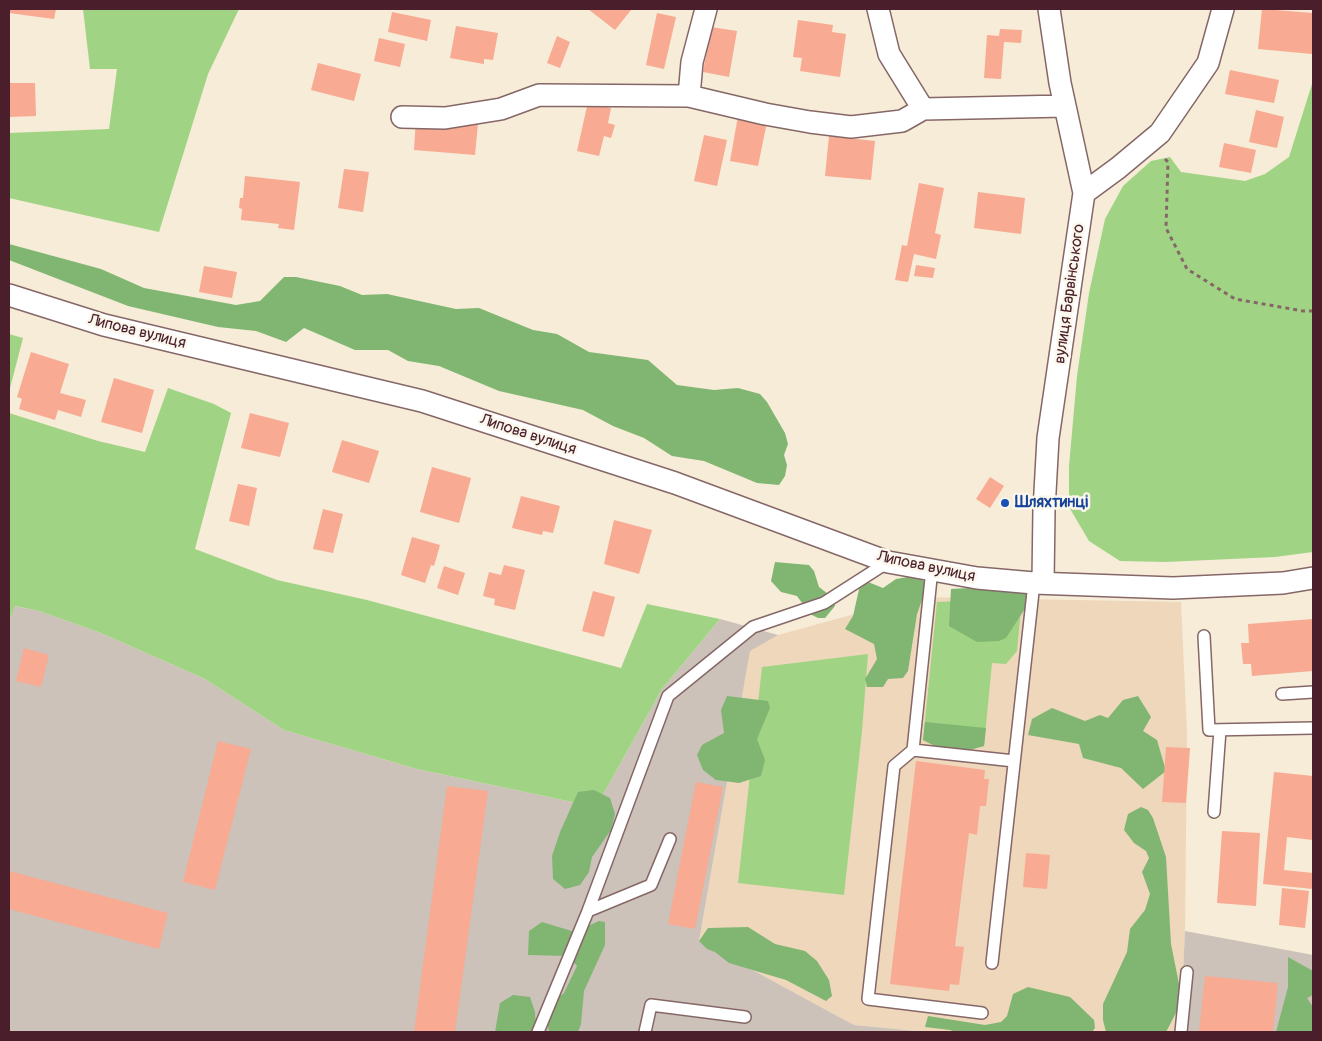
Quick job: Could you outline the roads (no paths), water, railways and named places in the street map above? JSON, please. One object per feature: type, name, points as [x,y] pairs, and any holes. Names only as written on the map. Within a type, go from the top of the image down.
[{"type":"street","points":[[689,96],[692,62],[706,9]]},
{"type":"street","points":[[878,9],[889,54],[923,110]]},
{"type":"street","name":"вулиця Барвінського","points":[[1038,582],[1048,438],[1084,193],[1065,106],[1049,9]]},
{"type":"street","points":[[1084,193],[1160,133],[1208,63],[1223,9]]},
{"type":"street","points":[[402,117],[445,118],[501,109],[539,95],[689,96],[765,114],[851,127],[902,121],[923,110],[1065,106]]},
{"type":"street","name":"Липова вулиця","points":[[9,295],[104,325],[422,401],[675,483],[888,562],[978,578],[1173,588],[1283,583],[1313,578]]},
{"type":"lane","points":[[538,1032],[588,910],[668,696],[753,627],[824,603],[888,562]]},
{"type":"lane","points":[[932,570],[913,750],[894,766],[868,999],[982,1013]]},
{"type":"lane","points":[[992,963],[1014,760],[1038,582]]},
{"type":"lane","points":[[1204,636],[1209,730],[1313,728]]},
{"type":"lane","points":[[1282,694],[1313,692]]},
{"type":"lane","points":[[1214,812],[1220,730]]},
{"type":"lane","points":[[913,750],[1014,760]]},
{"type":"lane","points":[[588,910],[651,885],[670,839]]},
{"type":"lane","points":[[1181,1032],[1187,972]]},
{"type":"lane","points":[[645,1032],[650,1004],[745,1018]]},
{"type":"place","name":"Шляхтинці","points":[[1005,503]]}]
